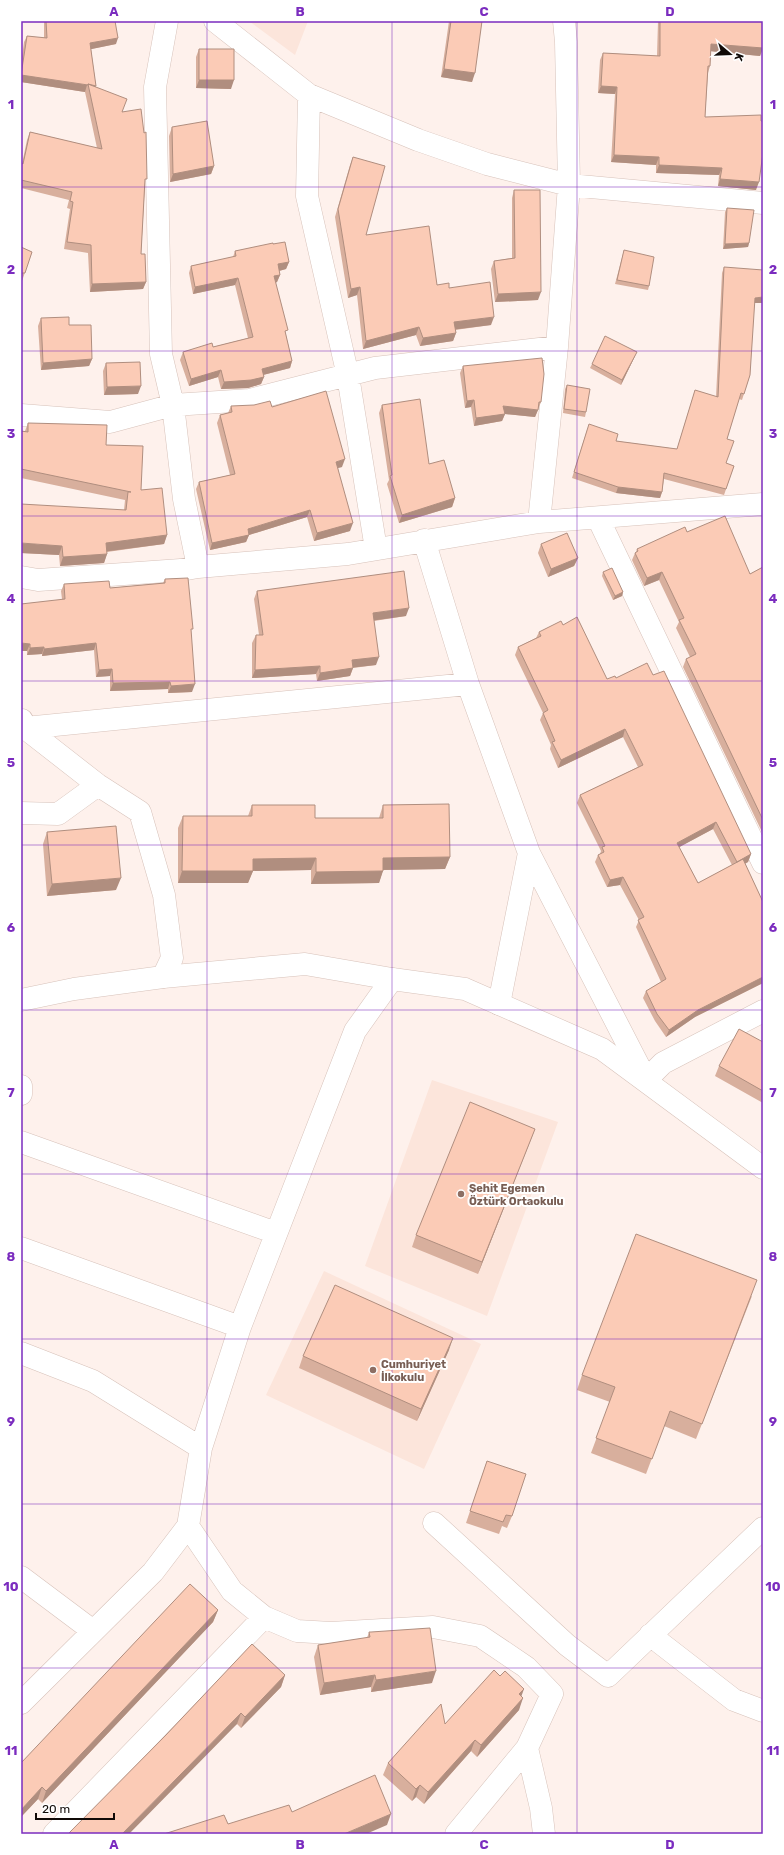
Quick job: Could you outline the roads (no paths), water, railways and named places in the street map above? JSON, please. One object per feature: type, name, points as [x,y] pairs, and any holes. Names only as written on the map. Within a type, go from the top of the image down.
[{"type":"street","points":[[168,21],[155,87],[162,354],[173,405],[184,499],[198,567]]},
{"type":"street","points":[[215,21],[309,94],[418,140],[486,164],[569,185],[763,203]]},
{"type":"street","points":[[539,522],[558,347],[569,185],[566,42],[564,21]]},
{"type":"street","points":[[309,94],[307,196],[348,376],[376,549]]},
{"type":"street","points":[[21,415],[110,422],[173,405],[250,400],[375,368],[558,347]]},
{"type":"street","points":[[21,577],[38,580],[182,570],[198,567],[348,554],[424,540],[480,533],[539,522],[763,504]]},
{"type":"street","points":[[598,518],[763,863]]},
{"type":"street","points":[[424,540],[468,684],[529,853],[646,1080]]},
{"type":"street","points":[[23,723],[468,684]]},
{"type":"street","points":[[23,723],[98,785],[140,812],[164,895],[172,958],[163,977]]},
{"type":"street","points":[[21,813],[58,814],[98,785]]},
{"type":"street","points":[[499,1004],[529,853]]},
{"type":"street","points":[[21,1000],[74,989],[163,977],[305,964],[392,979],[465,989],[602,1049],[646,1080],[763,1168]]},
{"type":"street","points":[[21,1703],[153,1572],[188,1526],[201,1448],[240,1327],[355,1031],[392,979]]},
{"type":"street","points":[[646,1080],[663,1063],[759,1018]]},
{"type":"street","points":[[21,1086],[21,1094]]},
{"type":"street","points":[[21,1142],[276,1233]]},
{"type":"street","points":[[21,1248],[240,1327]]},
{"type":"street","points":[[21,1353],[93,1381],[201,1448]]},
{"type":"street","points":[[434,1523],[567,1645],[608,1676],[763,1528]]},
{"type":"street","points":[[188,1526],[232,1591],[264,1617],[297,1631],[331,1633],[433,1626],[480,1636],[526,1667],[552,1694],[526,1748],[456,1834]]},
{"type":"street","points":[[21,1577],[93,1631]]},
{"type":"street","points":[[54,1834],[264,1617]]},
{"type":"street","points":[[650,1636],[734,1700],[763,1711]]},
{"type":"street","points":[[526,1748],[541,1808],[544,1834]]},
{"type":"place","name":"Şehit Egemen Öztürk Ortaokulu","points":[[461,1194]]},
{"type":"place","name":"Cumhuriyet İlkokulu","points":[[373,1370]]}]
